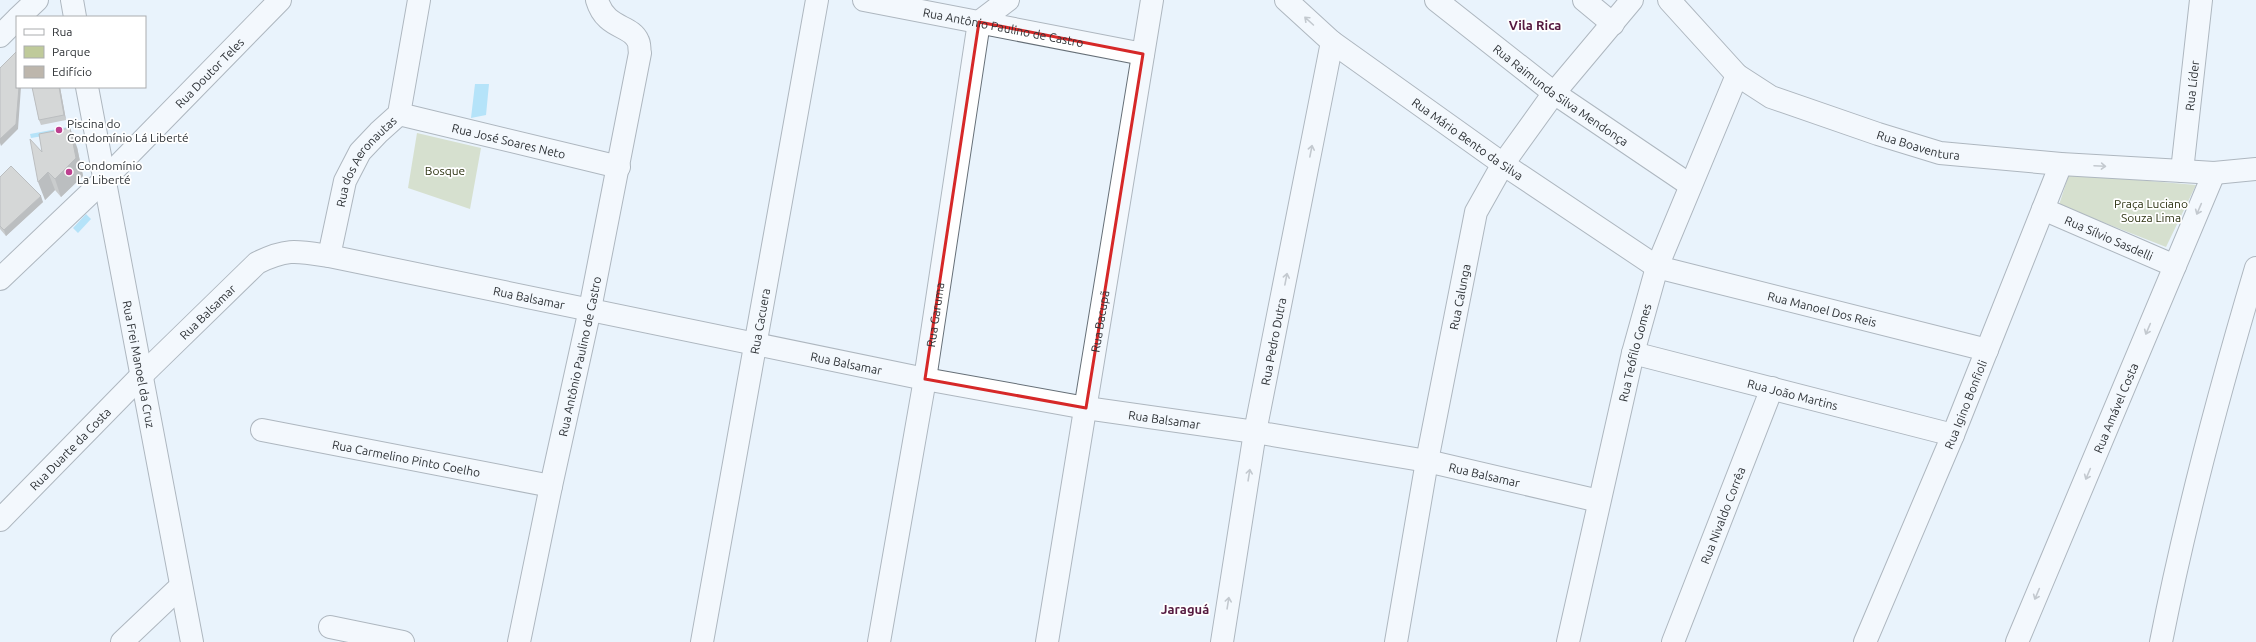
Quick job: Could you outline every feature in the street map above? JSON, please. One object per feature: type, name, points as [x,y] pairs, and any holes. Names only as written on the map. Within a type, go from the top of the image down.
[{"type":"street","points":[[20,16],[37,0]]},
{"type":"street","points":[[72,0],[75,16]]},
{"type":"street","name":"Rua Doutor Teles","points":[[0,279],[104,180],[280,0]]},
{"type":"street","name":"Rua dos Aeronautas","points":[[329,256],[345,181],[360,152],[378,132],[399,114],[419,0]]},
{"type":"street","name":"Rua Antônio Paulino de Castro","points":[[519,642],[551,486],[590,309],[640,54],[638,41],[632,33],[609,21],[600,10],[597,0]]},
{"type":"street","name":"Rua Cacuera","points":[[702,642],[757,343],[817,0]]},
{"type":"street","name":"Rua Antônio Paulino de Castro","points":[[864,0],[925,6],[979,22],[1144,54]]},
{"type":"street","points":[[979,22],[1008,0]]},
{"type":"street","name":"Rua Bacupã","points":[[1047,642],[1152,0]]},
{"type":"street","name":"Rua Raimunda Silva Mendonça","points":[[1436,0],[1554,93],[1690,185]]},
{"type":"street","points":[[1584,0],[1613,24]]},
{"type":"street","name":"Rua Calunga","points":[[1396,642],[1427,462],[1476,212],[1503,164],[1554,93],[1632,0]]},
{"type":"street","name":"Rua Boaventura","points":[[1669,0],[1737,75],[1771,97],[1878,134],[1940,153],[2061,164],[2214,173],[2256,169]]},
{"type":"street","name":"Rua Líder","points":[[2182,171],[2201,0]]},
{"type":"street","name":"Rua Mário Bento da Silva","points":[[1292,2],[1332,42],[1503,164],[1656,267]]},
{"type":"street","points":[[0,36],[16,20]]},
{"type":"street","name":"Rua Garuma","points":[[879,642],[925,378],[979,22]]},
{"type":"street","name":"Rua Pedro Dutra","points":[[1222,642],[1256,432],[1332,42]]},
{"type":"street","name":"Rua Teófilo Gomes","points":[[1568,642],[1633,354],[1656,267],[1737,75]]},
{"type":"street","name":"Rua Frei Manoel da Cruz","points":[[87,88],[140,377],[192,642]]},
{"type":"street","name":"Rua José Soares Neto","points":[[399,114],[619,167]]},
{"type":"street","name":"Rua Igino Bonfioli","points":[[1865,642],[1953,435],[2061,164]]},
{"type":"street","name":"Rua Amável Costa","points":[[2018,642],[2214,173]]},
{"type":"street","name":"Rua Sílvio Sasdelli","points":[[2043,209],[2175,266]]},
{"type":"street","name":"Rua Balsamar","points":[[140,377],[257,263],[276,254],[293,251],[329,256],[925,378],[1086,408],[1256,432],[1427,462],[1599,501]]},
{"type":"street","name":"Rua Manoel Dos Reis","points":[[1656,267],[1987,350]]},
{"type":"street","points":[[2162,642],[2177,560],[2220,390],[2256,268]]},
{"type":"street","name":"Rua João Martins","points":[[1633,354],[1953,435]]},
{"type":"street","name":"Rua Duarte da Costa","points":[[0,520],[140,377]]},
{"type":"street","name":"Rua Nivaldo Corrêa","points":[[1673,642],[1772,388]]},
{"type":"street","name":"Rua Carmelino Pinto Coelho","points":[[262,430],[551,486]]},
{"type":"street","points":[[122,642],[181,586]]},
{"type":"street","points":[[330,627],[403,642]]},
{"type":"highlighted area","points":[[979,22],[1143,54],[1086,408],[925,379]]},
{"type":"green space","name":"Bosque","points":[[417,133],[481,148],[470,209],[408,188]]},
{"type":"green space","name":"Praça Luciano Souza Lima","points":[[2069,174],[2196,185],[2166,247],[2059,205]]},
{"type":"water","points":[[475,84],[489,84],[486,115],[471,118]]},
{"type":"water","name":"Piscina do Condomínio Lá Liberté","points":[[68,127],[69,135],[55,134],[31,138],[30,134]]},
{"type":"water","points":[[86,214],[91,219],[78,233],[73,228]]},
{"type":"building","points":[[16,52],[16,88],[19,88],[16,124],[0,139],[0,68]]},
{"type":"building","points":[[32,88],[59,88],[64,115],[39,120]]},
{"type":"building","points":[[70,128],[76,158],[55,179],[48,172],[38,182],[30,139],[42,152],[39,134]]},
{"type":"building","points":[[11,166],[41,196],[4,230],[0,226],[0,177]]},
{"type":"place","name":"Piscina do Condomínio Lá Liberté","points":[[59,130]]},
{"type":"place","name":"Condomínio La Liberté","points":[[69,172]]},
{"type":"district","name":"Vila Rica","points":[[1535,25]]},
{"type":"district","name":"Jaraguá","points":[[1185,609]]}]
